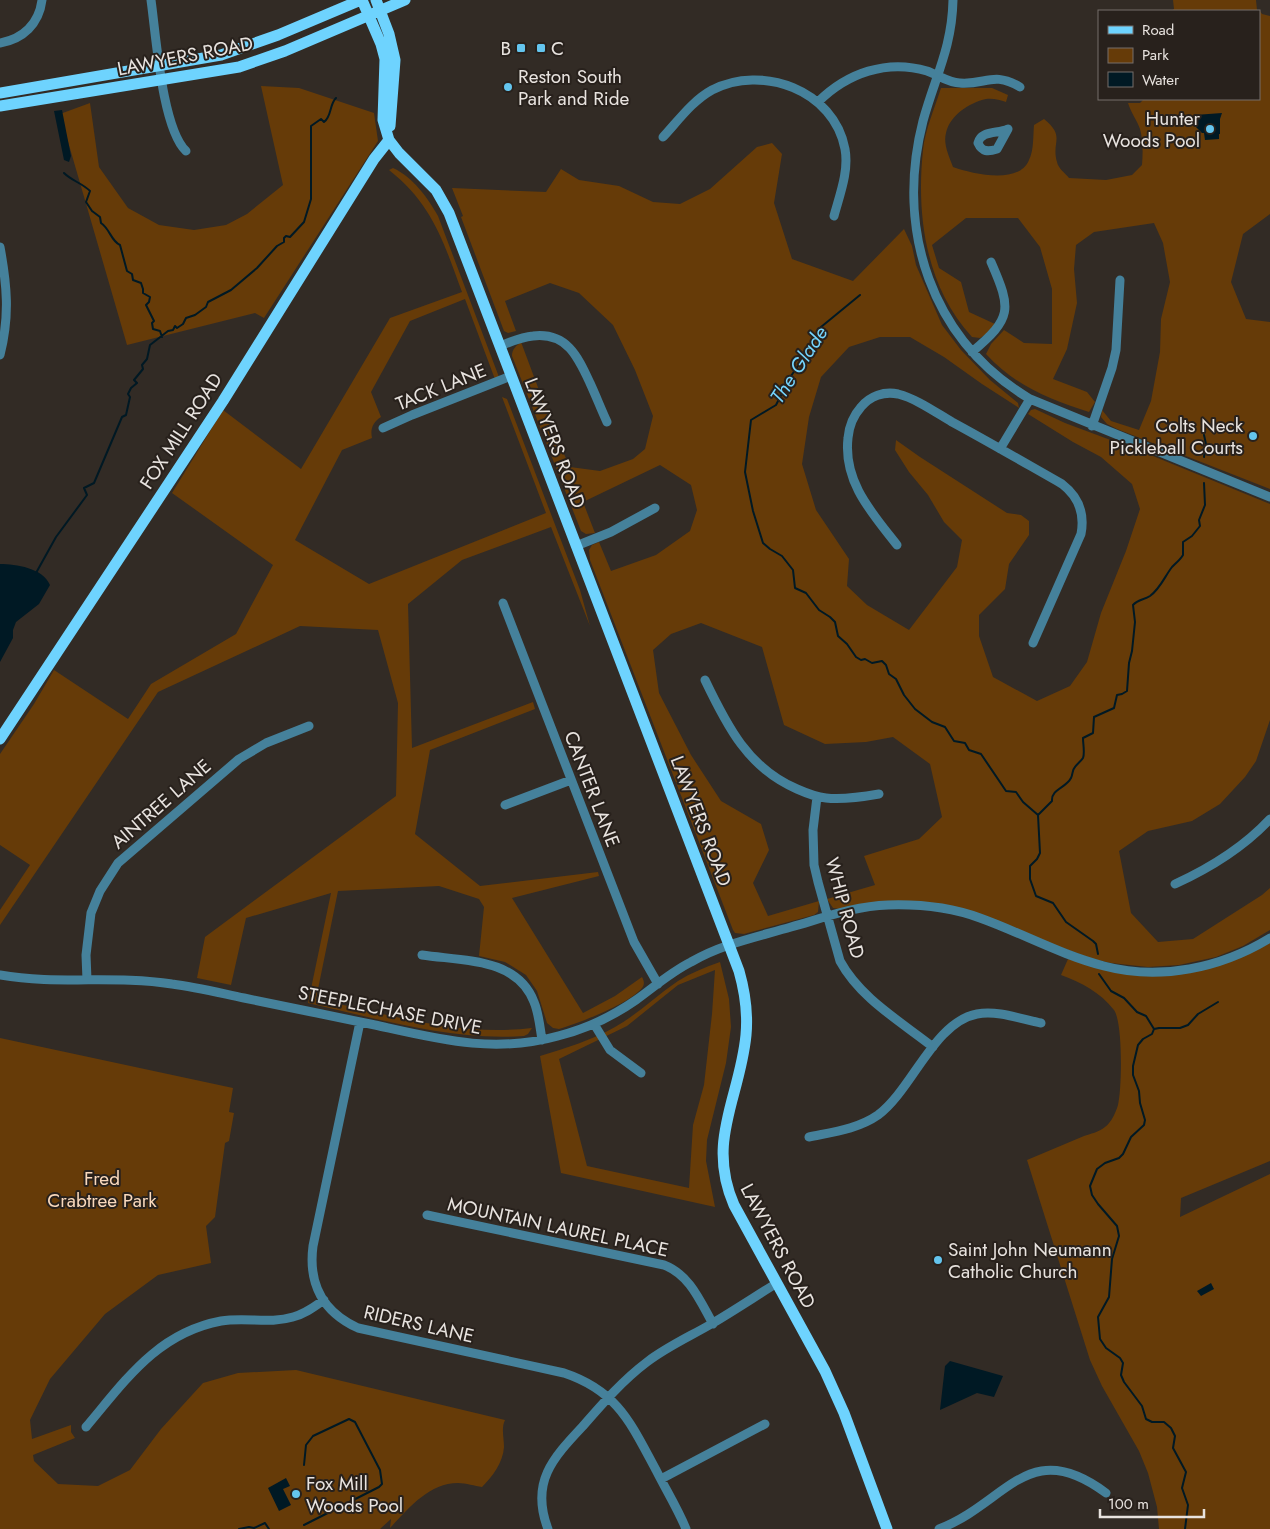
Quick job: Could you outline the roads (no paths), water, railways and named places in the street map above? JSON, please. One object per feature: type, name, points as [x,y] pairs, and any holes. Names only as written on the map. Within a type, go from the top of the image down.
[{"type":"main road","name":"LAWYERS ROAD","points":[[0,93],[204,59],[278,35],[362,0],[381,44],[385,59],[382,120],[389,140],[399,153],[429,181],[444,202],[730,945],[743,987],[747,1018],[743,1051],[723,1137],[722,1164],[728,1192],[825,1371],[844,1413],[887,1529]]},
{"type":"main road","points":[[368,15],[378,5],[405,0]]},
{"type":"main road","points":[[378,5],[392,45],[395,60],[389,140]]},
{"type":"main road","name":"LAWYERS ROAD","points":[[0,106],[224,70],[260,61],[368,15]]},
{"type":"main road","name":"FOX MILL ROAD","points":[[0,739],[222,401],[374,159],[389,140]]},
{"type":"street","points":[[0,43],[16,38],[32,26],[37,18],[42,0]]},
{"type":"street","points":[[151,0],[162,80],[174,134],[186,150]]},
{"type":"street","points":[[953,0],[950,37],[924,118],[913,180],[914,222],[923,262],[929,280],[949,320],[972,352],[1004,382],[1030,399],[1092,426],[1270,497]]},
{"type":"street","points":[[818,102],[836,86],[850,78],[884,67],[912,68],[939,75],[954,83],[1000,78],[1020,87]]},
{"type":"street","points":[[662,137],[701,97],[718,88],[748,79],[773,80],[796,88],[818,102],[830,116],[837,126],[845,149],[843,183],[834,216]]},
{"type":"street","points":[[0,247],[7,296],[5,330],[0,354]]},
{"type":"street","points":[[972,352],[994,334],[1000,326],[1005,312],[1004,292],[991,262]]},
{"type":"street","points":[[1092,426],[1112,368],[1116,350],[1120,280]]},
{"type":"street","points":[[500,346],[534,335],[547,336],[566,345],[579,359],[607,422]]},
{"type":"street","name":"TACK LANE","points":[[383,428],[511,376]]},
{"type":"street","points":[[897,546],[864,502],[849,466],[847,443],[852,421],[861,406],[868,400],[882,394],[899,394],[910,398],[1068,489],[1074,495],[1081,510],[1080,534],[1032,643]]},
{"type":"street","points":[[1000,449],[1030,399]]},
{"type":"street","points":[[576,546],[611,532],[654,508]]},
{"type":"street","name":"CANTER LANE","points":[[503,603],[634,942],[658,984]]},
{"type":"street","points":[[705,680],[738,741],[757,764],[779,781],[817,797],[838,799],[880,794]]},
{"type":"street","name":"AINTREE LANE","points":[[87,980],[86,955],[91,913],[100,891],[118,863],[238,759],[266,742],[309,726]]},
{"type":"street","points":[[505,805],[571,780]]},
{"type":"street","name":"WHIP ROAD","points":[[817,797],[813,830],[814,865],[838,955],[847,973],[863,992],[933,1047]]},
{"type":"street","points":[[1174,884],[1212,865],[1231,852],[1249,839],[1270,818]]},
{"type":"street","name":"STEEPLECHASE DRIVE","points":[[0,975],[35,980],[140,980],[177,984],[454,1042],[502,1045],[562,1036],[594,1024],[633,1002],[693,960],[730,945],[828,916],[883,905],[923,905],[978,917],[1069,955],[1100,966],[1127,971],[1186,970],[1205,966],[1243,953],[1270,938]]},
{"type":"street","points":[[422,956],[481,963],[497,967],[516,976],[534,1000],[542,1040]]},
{"type":"street","points":[[809,1137],[857,1126],[878,1114],[893,1100],[933,1047],[955,1024],[969,1016],[978,1013],[997,1014],[1041,1023]]},
{"type":"street","name":"RIDERS LANE","points":[[360,1022],[312,1251],[314,1279],[324,1300],[338,1317],[358,1328],[564,1373],[591,1384],[620,1408],[632,1424],[686,1529]]},
{"type":"street","points":[[594,1024],[610,1050],[641,1072]]},
{"type":"street","name":"MOUNTAIN LAUREL PLACE","points":[[427,1215],[670,1267],[684,1276],[690,1283],[712,1324]]},
{"type":"street","points":[[548,1529],[544,1519],[542,1498],[544,1481],[550,1464],[625,1379],[648,1361],[712,1324],[777,1282]]},
{"type":"street","points":[[86,1427],[138,1366],[176,1337],[190,1330],[222,1321],[284,1319],[306,1312],[324,1300]]},
{"type":"street","points":[[661,1479],[766,1424]]},
{"type":"street","points":[[940,1529],[979,1509],[1016,1480],[1037,1472],[1053,1470],[1076,1475],[1094,1484],[1106,1493]]},
{"type":"water","points":[[62,110],[71,156],[69,162],[64,160],[54,111]]},
{"type":"water","name":"Hunter Woods Pool","points":[[1222,113],[1219,139],[1205,140],[1204,133],[1195,126],[1195,115]]},
{"type":"water","points":[[0,564],[28,568],[41,575],[50,585],[39,604],[16,622],[13,638],[0,662]]},
{"type":"water","points":[[1211,1283],[1214,1289],[1201,1296],[1197,1291]]},
{"type":"water","points":[[950,1361],[1003,1376],[994,1397],[977,1393],[940,1410],[945,1366]]},
{"type":"water","points":[[286,1478],[290,1486],[283,1489],[291,1505],[279,1511],[268,1488]]},
{"type":"waterway","points":[[36,573],[56,537],[87,495],[84,488],[94,483],[122,417],[126,415],[130,397],[128,394],[137,383],[134,380],[143,369],[142,365],[147,359],[150,345],[168,331],[173,330],[175,326],[177,328],[183,324],[186,318],[195,315],[206,307],[208,302],[231,290],[257,268],[277,246],[284,242],[286,236],[290,237],[304,222],[311,199],[311,126],[321,119],[324,122],[327,120],[336,98]]},
{"type":"waterway","points":[[64,173],[90,191],[86,202],[92,211],[100,217],[101,223],[114,241],[120,245],[127,271],[132,274],[133,280],[141,283],[143,293],[150,297],[146,305],[154,321],[152,323],[153,329],[160,331],[162,337]]},
{"type":"waterway","name":"The Glade","points":[[860,295],[821,327],[776,405],[751,420],[745,472],[753,511],[763,543],[782,556],[793,570],[795,588],[806,593],[819,610],[835,622],[838,636],[847,644],[856,657],[872,663],[882,661],[886,665],[889,674],[896,679],[904,695],[915,709],[932,722],[945,727],[954,741],[965,743],[969,750],[981,754],[1006,791],[1016,792],[1023,802],[1038,815],[1040,853],[1030,866],[1030,879],[1036,896],[1053,903],[1066,922],[1096,944],[1098,954]]},
{"type":"waterway","points":[[1204,435],[1206,444],[1204,457]]},
{"type":"waterway","points":[[1038,815],[1052,801],[1056,791],[1069,781],[1074,768],[1083,758],[1083,738],[1093,733],[1094,717],[1114,708],[1117,695],[1127,691],[1135,622],[1133,605],[1157,590],[1172,567],[1183,555],[1183,542],[1192,536],[1200,526],[1199,520],[1205,505],[1204,483]]},
{"type":"waterway","name":"The Glade","points":[[1099,974],[1111,991],[1124,998],[1137,1012],[1146,1016],[1154,1029]]},
{"type":"waterway","points":[[1154,1029],[1180,1028],[1188,1025],[1198,1014],[1218,1002]]},
{"type":"waterway","name":"The Glade","points":[[1154,1029],[1152,1034],[1143,1039],[1138,1045],[1133,1066],[1133,1075],[1139,1091],[1145,1120],[1144,1125],[1131,1137],[1119,1158],[1105,1163],[1097,1169],[1090,1186],[1092,1195],[1098,1204],[1117,1226],[1119,1236],[1112,1259],[1109,1297],[1098,1317],[1100,1339],[1106,1348],[1120,1358],[1123,1363],[1121,1375],[1142,1406],[1146,1419],[1152,1422],[1164,1422],[1171,1428],[1175,1436],[1173,1448],[1186,1472],[1182,1488],[1188,1505],[1185,1529]]},
{"type":"waterway","points":[[304,1465],[306,1445],[313,1436],[349,1419],[355,1422],[380,1470],[382,1484],[304,1525]]},
{"type":"waterway","points":[[239,1529],[254,1528],[265,1523],[269,1529]]},
{"type":"place","name":"B","points":[[521,48]]},
{"type":"place","name":"C","points":[[541,48]]},
{"type":"place","name":"Reston South Park and Ride","points":[[508,87]]},
{"type":"place","name":"Hunter Woods Pool","points":[[1210,129]]},
{"type":"place","name":"Colts Neck Pickleball Courts","points":[[1253,436]]},
{"type":"place","name":"Saint John Neumann Catholic Church","points":[[938,1260]]},
{"type":"place","name":"Fox Mill Woods Pool","points":[[296,1494]]},
{"type":"park label","name":"Fred Crabtree Park","points":[[102,1189]]}]
